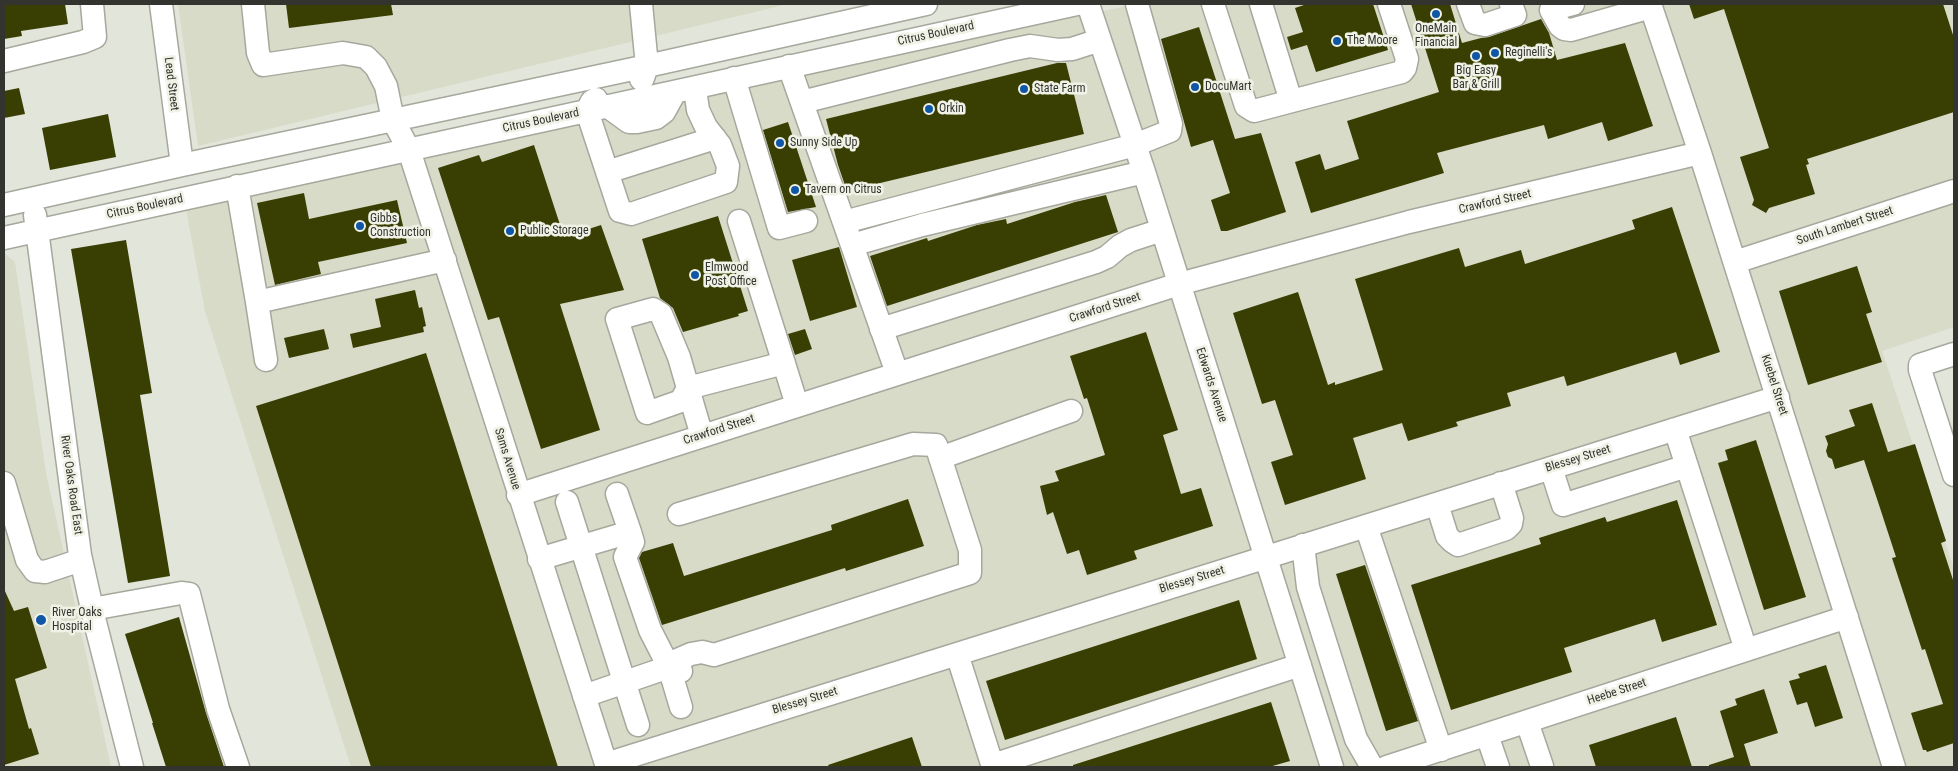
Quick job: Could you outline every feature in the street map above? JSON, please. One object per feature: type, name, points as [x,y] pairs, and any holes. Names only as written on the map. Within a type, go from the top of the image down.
[{"type":"street","points":[[4,61],[83,42],[95,37],[92,4]]},
{"type":"street","name":"Lead Street","points":[[161,4],[182,165]]},
{"type":"street","name":"Sams Avenue","points":[[253,4],[258,53],[263,65],[342,53],[366,57],[376,67],[386,86],[393,120],[409,150],[446,260],[518,495],[606,766]]},
{"type":"street","points":[[641,4],[647,66],[643,78],[626,89],[592,101],[597,109],[607,172],[620,211],[631,214],[726,182],[728,166],[720,145],[706,127],[698,110],[696,96],[698,86]]},
{"type":"street","points":[[4,206],[182,165],[647,66],[926,4]]},
{"type":"street","points":[[932,4],[939,34]]},
{"type":"street","name":"Citrus Boulevard","points":[[4,238],[1077,4]]},
{"type":"street","name":"Edwards Avenue","points":[[1088,4],[1144,172],[1332,767]]},
{"type":"street","points":[[844,222],[1135,144],[1170,131],[1171,124],[1137,4]]},
{"type":"street","points":[[1214,4],[1246,106],[1251,111],[1260,111],[1402,72],[1407,59],[1389,4]]},
{"type":"street","points":[[1262,4],[1291,101]]},
{"type":"street","points":[[1468,4],[1475,23],[1485,25],[1513,9],[1573,4]]},
{"type":"street","points":[[1550,7],[1560,26],[1570,30],[1651,5]]},
{"type":"street","name":"Kuebel Street","points":[[1651,5],[1735,262],[1894,767]]},
{"type":"street","points":[[802,102],[1010,50],[1030,46],[1058,50],[1072,49],[1100,40]]},
{"type":"street","points":[[789,66],[897,373]]},
{"type":"street","points":[[734,78],[779,228],[806,221]]},
{"type":"street","points":[[456,140],[455,125],[460,116],[541,97],[550,93],[559,85]]},
{"type":"street","points":[[607,172],[715,138]]},
{"type":"street","name":"Crawford Street","points":[[518,495],[1179,284],[1409,222],[1700,153]]},
{"type":"street","points":[[852,245],[922,225],[1144,172]]},
{"type":"street","points":[[237,186],[266,360]]},
{"type":"street","name":"South Lambert Street","points":[[1735,262],[1954,191]]},
{"type":"street","name":"River Oaks Road East","points":[[32,199],[81,560],[126,766]]},
{"type":"street","points":[[739,221],[797,405]]},
{"type":"street","points":[[881,329],[1096,262],[1131,240],[1162,230]]},
{"type":"street","points":[[257,302],[446,260]]},
{"type":"street","points":[[1954,354],[1920,365],[1954,474]]},
{"type":"street","points":[[702,436],[688,388],[784,362]]},
{"type":"street","name":"Blessey Street","points":[[606,766],[1778,397]]},
{"type":"street","points":[[940,458],[1071,411]]},
{"type":"street","points":[[1674,429],[1746,650]]},
{"type":"street","points":[[584,696],[669,667],[684,671],[707,665],[714,655],[970,573],[970,550],[936,445],[913,444],[679,514]]},
{"type":"street","points":[[1551,468],[1563,505],[1687,466]]},
{"type":"street","points":[[4,483],[27,560],[35,571],[45,572],[81,560]]},
{"type":"street","points":[[1437,504],[1448,536],[1452,542],[1458,545],[1506,529],[1511,524],[1512,518],[1500,484]]},
{"type":"street","points":[[617,494],[633,542],[625,557],[650,630],[669,667],[681,708]]},
{"type":"street","points":[[567,502],[638,725]]},
{"type":"street","points":[[1366,526],[1440,750]]},
{"type":"street","points":[[539,559],[630,532]]},
{"type":"street","points":[[1303,546],[1308,587],[1356,739],[1372,767]]},
{"type":"street","points":[[92,609],[181,593],[189,594],[218,709],[238,767]]},
{"type":"street","name":"Heebe Street","points":[[1387,767],[1848,617]]},
{"type":"street","points":[[958,654],[993,766],[1300,665]]},
{"type":"street","points":[[1527,722],[1542,766]]},
{"type":"street","points":[[1487,735],[1498,767]]},
{"type":"shaded area","points":[[178,4],[788,4],[198,146]]},
{"type":"shaded area","points":[[1136,4],[1954,4],[1954,327],[1882,351],[1954,569],[1954,767],[351,767],[205,311],[184,199],[421,156]]},
{"type":"shaded area","name":"River Oaks Hospital","points":[[4,253],[15,262],[46,473],[111,767],[4,767]]},
{"type":"building","points":[[4,4],[65,4],[68,24],[21,31],[22,36],[4,39]]},
{"type":"building","points":[[286,4],[391,4],[393,15],[289,28]]},
{"type":"building","name":"The Moore","points":[[1307,4],[1373,4],[1388,50],[1316,72],[1307,45],[1291,50],[1287,37],[1303,32],[1295,8]]},
{"type":"building","points":[[1411,4],[1450,4],[1462,43],[1489,37],[1541,19],[1549,33],[1557,60],[1625,43],[1653,126],[1608,141],[1602,122],[1548,139],[1544,125],[1437,153],[1444,173],[1311,213],[1295,162],[1320,154],[1325,170],[1359,159],[1347,121],[1439,92]]},
{"type":"building","points":[[1689,4],[1943,4],[1954,38],[1954,112],[1807,159],[1809,164],[1806,165],[1815,194],[1769,208],[1766,213],[1752,205],[1754,200],[1740,157],[1769,148],[1724,9],[1694,19]]},
{"type":"building","points":[[1199,27],[1235,139],[1261,133],[1286,212],[1227,231],[1221,231],[1211,200],[1230,193],[1213,140],[1191,147],[1161,39]]},
{"type":"building","points":[[1057,63],[1066,63],[1084,134],[847,191],[826,119]]},
{"type":"building","points":[[19,88],[25,114],[4,118],[4,91]]},
{"type":"building","points":[[108,114],[116,157],[50,170],[42,128]]},
{"type":"building","points":[[788,122],[816,207],[788,212],[763,130]]},
{"type":"building","name":"Public Storage","points":[[534,145],[564,237],[601,225],[624,290],[560,304],[600,430],[541,449],[499,317],[488,320],[438,168],[479,155],[482,162]]},
{"type":"building","points":[[304,193],[309,219],[397,200],[407,243],[318,262],[321,274],[275,285],[257,203]]},
{"type":"building","points":[[1106,195],[1118,232],[887,306],[870,256],[927,238],[928,241],[977,225],[1006,219],[1007,224],[1075,202]]},
{"type":"building","points":[[1672,207],[1720,352],[1680,365],[1676,352],[1567,386],[1564,376],[1507,393],[1511,406],[1456,422],[1458,426],[1408,441],[1402,423],[1353,438],[1366,479],[1285,505],[1271,462],[1293,455],[1275,400],[1262,404],[1233,313],[1298,292],[1328,385],[1335,382],[1335,385],[1383,370],[1355,279],[1459,248],[1465,267],[1521,250],[1525,264],[1635,229],[1632,220]]},
{"type":"building","name":"Elmwood Post Office","points":[[718,216],[748,311],[738,314],[739,316],[683,332],[673,308],[660,298],[642,239]]},
{"type":"building","points":[[126,240],[152,393],[140,395],[170,576],[128,583],[71,249]]},
{"type":"building","points":[[839,247],[857,307],[810,321],[792,260]]},
{"type":"building","points":[[1857,266],[1872,312],[1866,314],[1882,362],[1808,385],[1779,291]]},
{"type":"building","points":[[415,290],[419,308],[422,307],[426,326],[423,327],[424,332],[353,348],[350,334],[381,327],[375,299]]},
{"type":"building","points":[[324,329],[329,349],[289,358],[284,338]]},
{"type":"building","points":[[805,329],[812,349],[795,355],[788,334]]},
{"type":"building","points":[[1146,332],[1178,430],[1163,435],[1181,494],[1201,488],[1213,526],[1134,551],[1137,559],[1087,575],[1079,550],[1067,554],[1053,512],[1047,515],[1040,486],[1059,481],[1055,471],[1105,455],[1087,398],[1084,399],[1070,356]]},
{"type":"building","points":[[426,353],[558,767],[371,767],[256,406]]},
{"type":"building","points":[[1872,403],[1888,452],[1915,444],[1946,541],[1941,543],[1954,583],[1954,743],[1927,752],[1923,750],[1911,713],[1943,704],[1925,649],[1922,650],[1892,558],[1896,557],[1864,460],[1835,469],[1832,459],[1828,457],[1826,451],[1828,444],[1825,436],[1855,426],[1849,410]]},
{"type":"building","points":[[1756,440],[1806,597],[1764,610],[1718,463],[1728,460],[1725,450]]},
{"type":"building","points":[[908,499],[924,546],[846,571],[845,568],[662,625],[639,558],[642,552],[673,543],[684,576],[832,530],[831,525]]},
{"type":"building","points":[[1677,500],[1717,625],[1662,642],[1655,619],[1564,648],[1572,672],[1451,710],[1411,585],[1541,544],[1539,538],[1605,517],[1607,522]]},
{"type":"building","points":[[1365,565],[1418,721],[1386,731],[1336,574]]},
{"type":"building","points":[[4,589],[14,611],[28,607],[47,668],[15,679],[29,729],[31,728],[39,754],[4,765]]},
{"type":"building","points":[[1239,600],[1257,659],[1005,740],[986,681]]},
{"type":"building","points":[[179,617],[206,713],[224,767],[166,767],[125,634]]},
{"type":"building","points":[[1826,665],[1843,718],[1815,727],[1807,702],[1797,705],[1789,681],[1800,678],[1798,674]]},
{"type":"building","points":[[1764,689],[1778,733],[1744,744],[1751,767],[1709,767],[1709,765],[1734,757],[1720,711],[1737,705],[1735,699]]},
{"type":"building","points":[[1271,702],[1290,761],[1269,767],[1073,767],[1073,765]]},
{"type":"building","points":[[1676,717],[1692,767],[1596,767],[1589,745]]},
{"type":"building","points":[[912,737],[922,767],[829,767],[828,765]]},
{"type":"place","name":"OneMain Financial","points":[[1436,14]]},
{"type":"place","name":"The Moore","points":[[1337,41]]},
{"type":"place","name":"Reginelli's","points":[[1495,53]]},
{"type":"place","name":"Big Easy Bar & Grill","points":[[1476,56]]},
{"type":"place","name":"DocuMart","points":[[1195,87]]},
{"type":"place","name":"State Farm","points":[[1024,89]]},
{"type":"place","name":"Orkin","points":[[929,109]]},
{"type":"place","name":"Sunny Side Up","points":[[780,143]]},
{"type":"place","name":"Tavern on Citrus","points":[[795,190]]},
{"type":"place","name":"Gibbs Construction","points":[[360,226]]},
{"type":"place","name":"Public Storage","points":[[510,231]]},
{"type":"place","name":"Elmwood Post Office","points":[[695,275]]},
{"type":"place","name":"River Oaks Hospital","points":[[41,620]]}]
